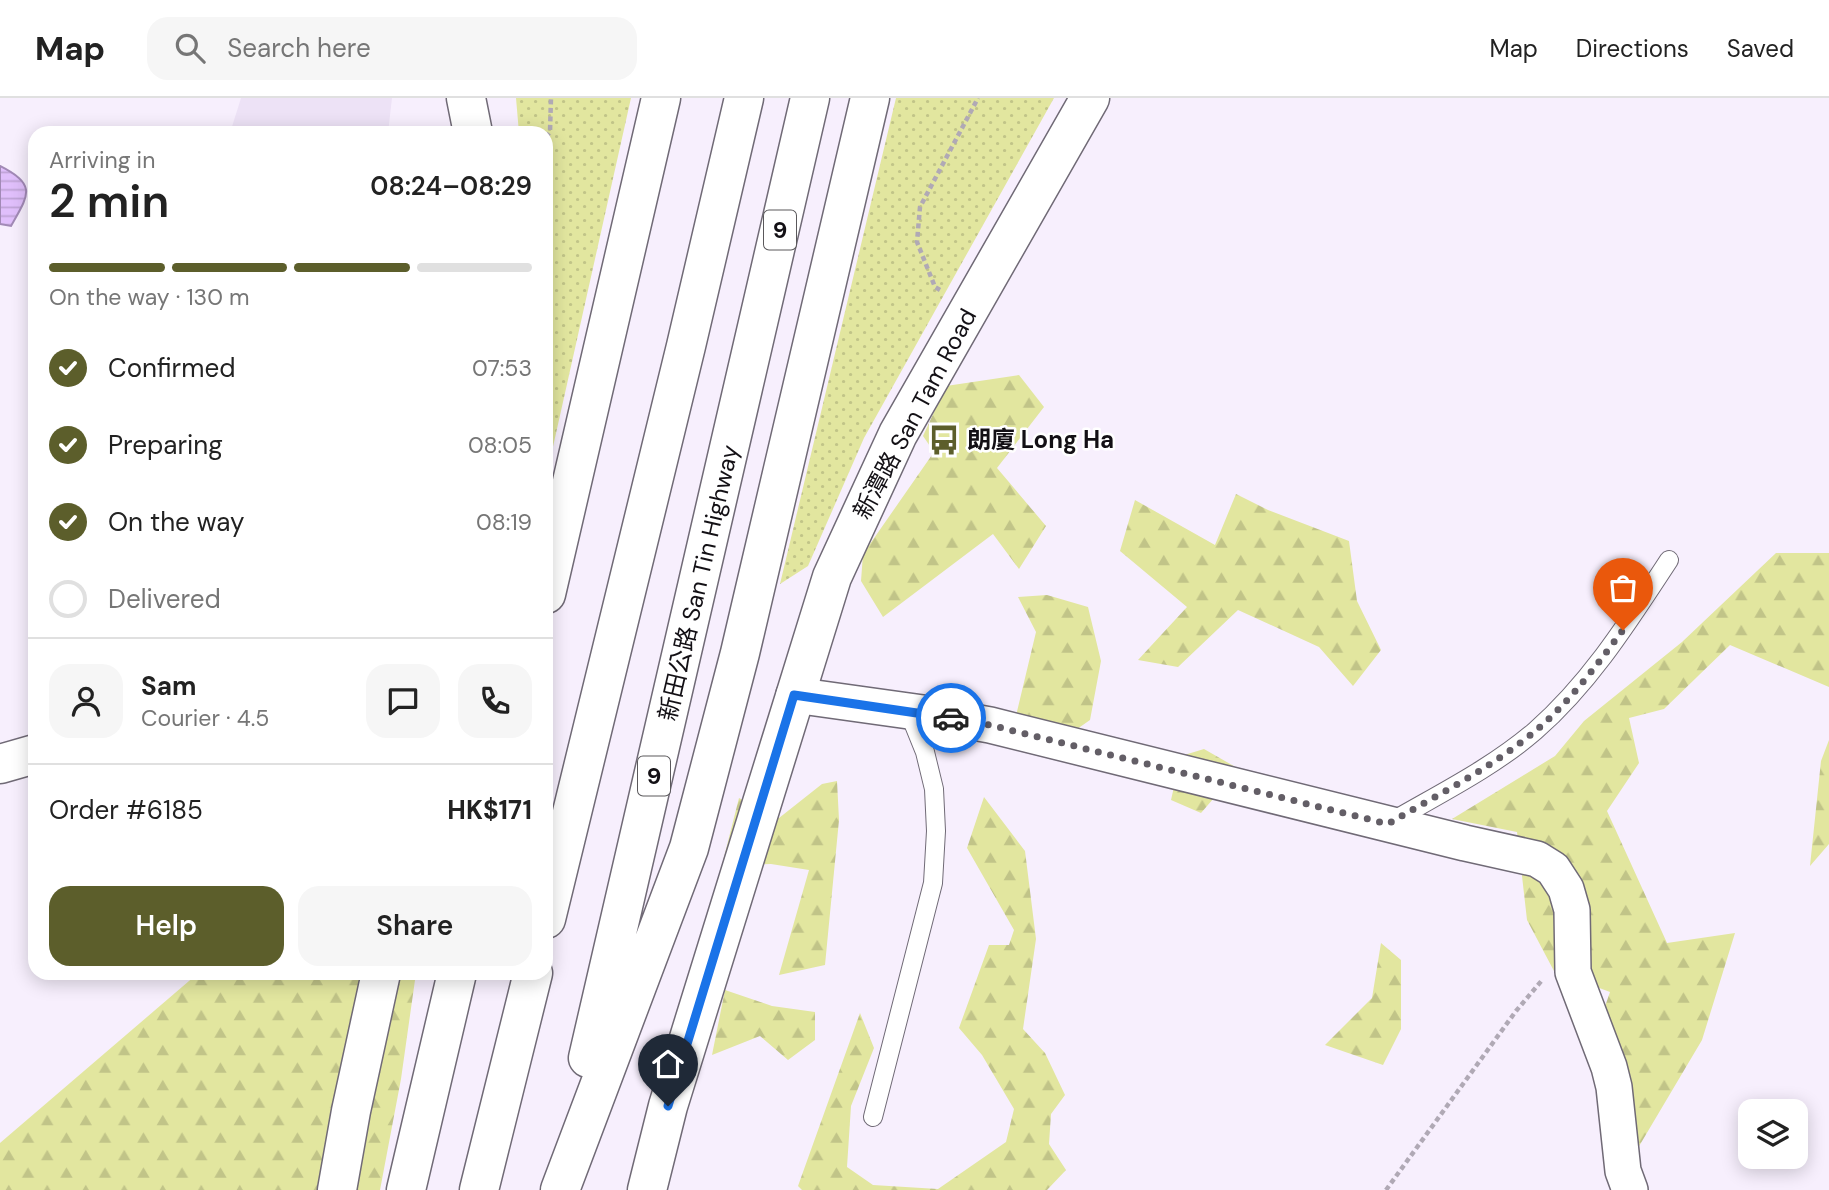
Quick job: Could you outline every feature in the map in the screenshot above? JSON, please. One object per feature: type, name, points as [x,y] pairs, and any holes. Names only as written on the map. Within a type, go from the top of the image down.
[{"type":"main road","points":[[467,98],[472,126]]},
{"type":"main road","points":[[553,564],[661,98]]},
{"type":"main road","points":[[553,890],[744,98]]},
{"type":"main road","name":"新田公路 San Tin Highway","points":[[559,1190],[810,98]]},
{"type":"main road","points":[[559,1190],[689,849],[740,653],[870,98]]},
{"type":"main road","name":"新潭路 San Tam Road","points":[[647,1190],[668,1106],[794,695],[837,565],[898,434],[1090,98]]},
{"type":"main road","points":[[0,765],[28,756]]},
{"type":"main road","points":[[337,1190],[379,980]]},
{"type":"main road","points":[[406,1190],[455,980]]},
{"type":"main road","points":[[480,1190],[531,980]]},
{"type":"street","points":[[794,695],[908,710],[990,725],[1537,859],[1552,869],[1566,888],[1572,910],[1573,972],[1609,1067],[1614,1087],[1623,1171],[1630,1190]]},
{"type":"lane","points":[[1388,824],[1475,773],[1534,732],[1583,683],[1623,630],[1669,560]]},
{"type":"lane","points":[[873,1117],[933,883],[936,831],[934,789],[925,751],[908,710]]},
{"type":"path","points":[[551,98],[551,126]]},
{"type":"path","points":[[971,308],[935,287],[917,242],[920,207],[978,98]]},
{"type":"path","points":[[1386,1190],[1516,1011],[1571,947]]},
{"type":"shaded area","points":[[241,98],[392,98],[389,126],[232,126]]},
{"type":"shaded area","points":[[0,166],[20,179],[26,191],[22,206],[11,226],[0,224]]},
{"type":"green space","points":[[516,98],[631,98],[553,447],[553,126],[518,126]]},
{"type":"green space","points":[[896,98],[1054,98],[864,438],[808,566],[780,584]]},
{"type":"green space","points":[[1019,375],[1044,407],[997,468],[1046,526],[1019,569],[993,534],[883,617],[861,581],[863,554],[934,452],[923,436],[946,386]]},
{"type":"green space","points":[[1236,494],[1268,510],[1349,541],[1357,601],[1381,650],[1353,686],[1319,647],[1238,610],[1178,667],[1138,660],[1187,607],[1120,551],[1135,500],[1215,545]]},
{"type":"green space","points":[[1776,553],[1829,553],[1829,687],[1730,645],[1664,709],[1629,718],[1639,763],[1607,811],[1667,943],[1735,933],[1702,1040],[1635,1153],[1589,1053],[1610,992],[1554,971],[1527,920],[1517,832],[1452,819],[1555,756],[1584,721],[1682,642]]},
{"type":"green space","points":[[1047,595],[1088,607],[1101,661],[1090,720],[1040,755],[1015,720],[1036,632],[1018,597]]},
{"type":"green space","points":[[1829,740],[1829,844],[1810,866],[1821,761]]},
{"type":"green space","points":[[1204,749],[1239,769],[1201,813],[1171,800],[1181,756]]},
{"type":"green space","points":[[837,781],[839,820],[825,965],[779,975],[809,870],[771,864],[722,865],[739,798],[779,818],[822,784]]},
{"type":"green space","points":[[984,797],[1025,851],[1036,939],[1023,1029],[1045,1053],[1065,1095],[1051,1114],[1049,1144],[1066,1170],[1047,1190],[802,1190],[798,1186],[860,1013],[874,1048],[851,1106],[847,1167],[873,1185],[938,1189],[1006,1142],[1014,1109],[982,1055],[959,1028],[989,945],[1009,945],[1014,930],[967,848]]},
{"type":"green space","points":[[1381,943],[1401,960],[1401,1029],[1383,1065],[1325,1045],[1372,998]]},
{"type":"green space","points":[[190,980],[415,980],[401,1079],[380,1190],[0,1190],[0,1143]]},
{"type":"green space","points":[[725,990],[772,1006],[815,1012],[815,1040],[788,1060],[760,1036],[712,1055]]},
{"type":"way so far","points":[[951,718],[990,725],[1388,824],[1475,773],[1534,732],[1583,683],[1623,630]]},
{"type":"place","name":"朗廈 Long Ha","points":[[944,440]]},
{"type":"route","points":[[668,1106],[794,695],[951,718]]}]
